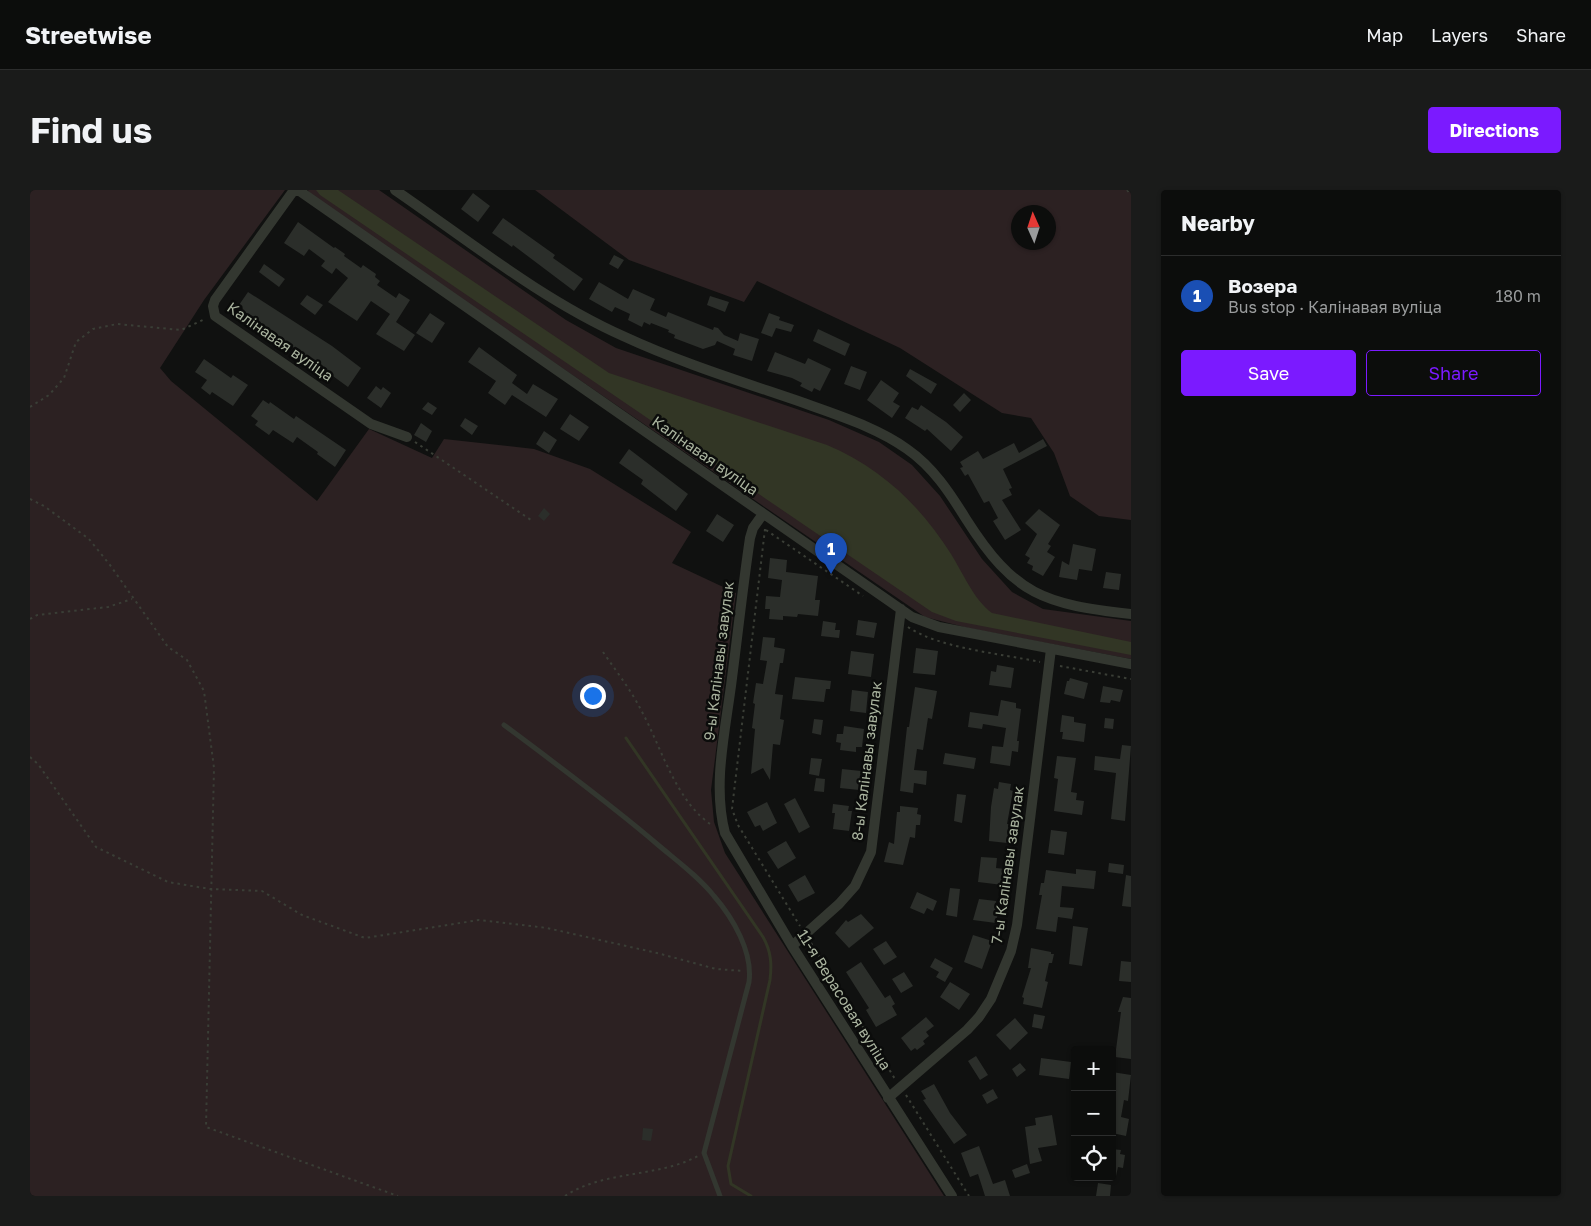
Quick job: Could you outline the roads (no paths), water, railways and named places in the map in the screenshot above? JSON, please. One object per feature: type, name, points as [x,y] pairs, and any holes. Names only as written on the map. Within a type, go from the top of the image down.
[{"type":"street","name":"Калінавая вуліца","points":[[407,437],[371,424],[218,320],[213,311],[214,300],[296,190],[763,514],[901,609],[923,622],[939,627],[1131,664]]},
{"type":"street","points":[[395,190],[552,298],[600,326],[650,348],[838,416],[888,438],[925,464],[941,482],[997,562],[1027,589],[1066,606],[1131,614]]},
{"type":"street","name":"9-ы Калінавы завулак","points":[[720,815],[719,793],[723,749],[748,548],[753,528],[763,514]]},
{"type":"street","name":"8-ы Калінавы завулак","points":[[792,946],[839,904],[855,886],[870,852],[901,609]]},
{"type":"street","name":"7-ы Калінавы завулак","points":[[888,1098],[979,1017],[990,999],[1011,951],[1017,925],[1051,649]]},
{"type":"street","name":"11-я Верасовая вуліца","points":[[720,815],[725,833],[792,946],[952,1196]]},
{"type":"lane","points":[[504,725],[610,804],[702,883],[714,895],[736,930],[747,955],[750,971],[704,1153],[720,1196]]},
{"type":"waterway","points":[[626,738],[766,942],[771,963],[770,980],[728,1166],[731,1184],[751,1196]]},
{"type":"place","name":"Возера","points":[[831,574]]}]
